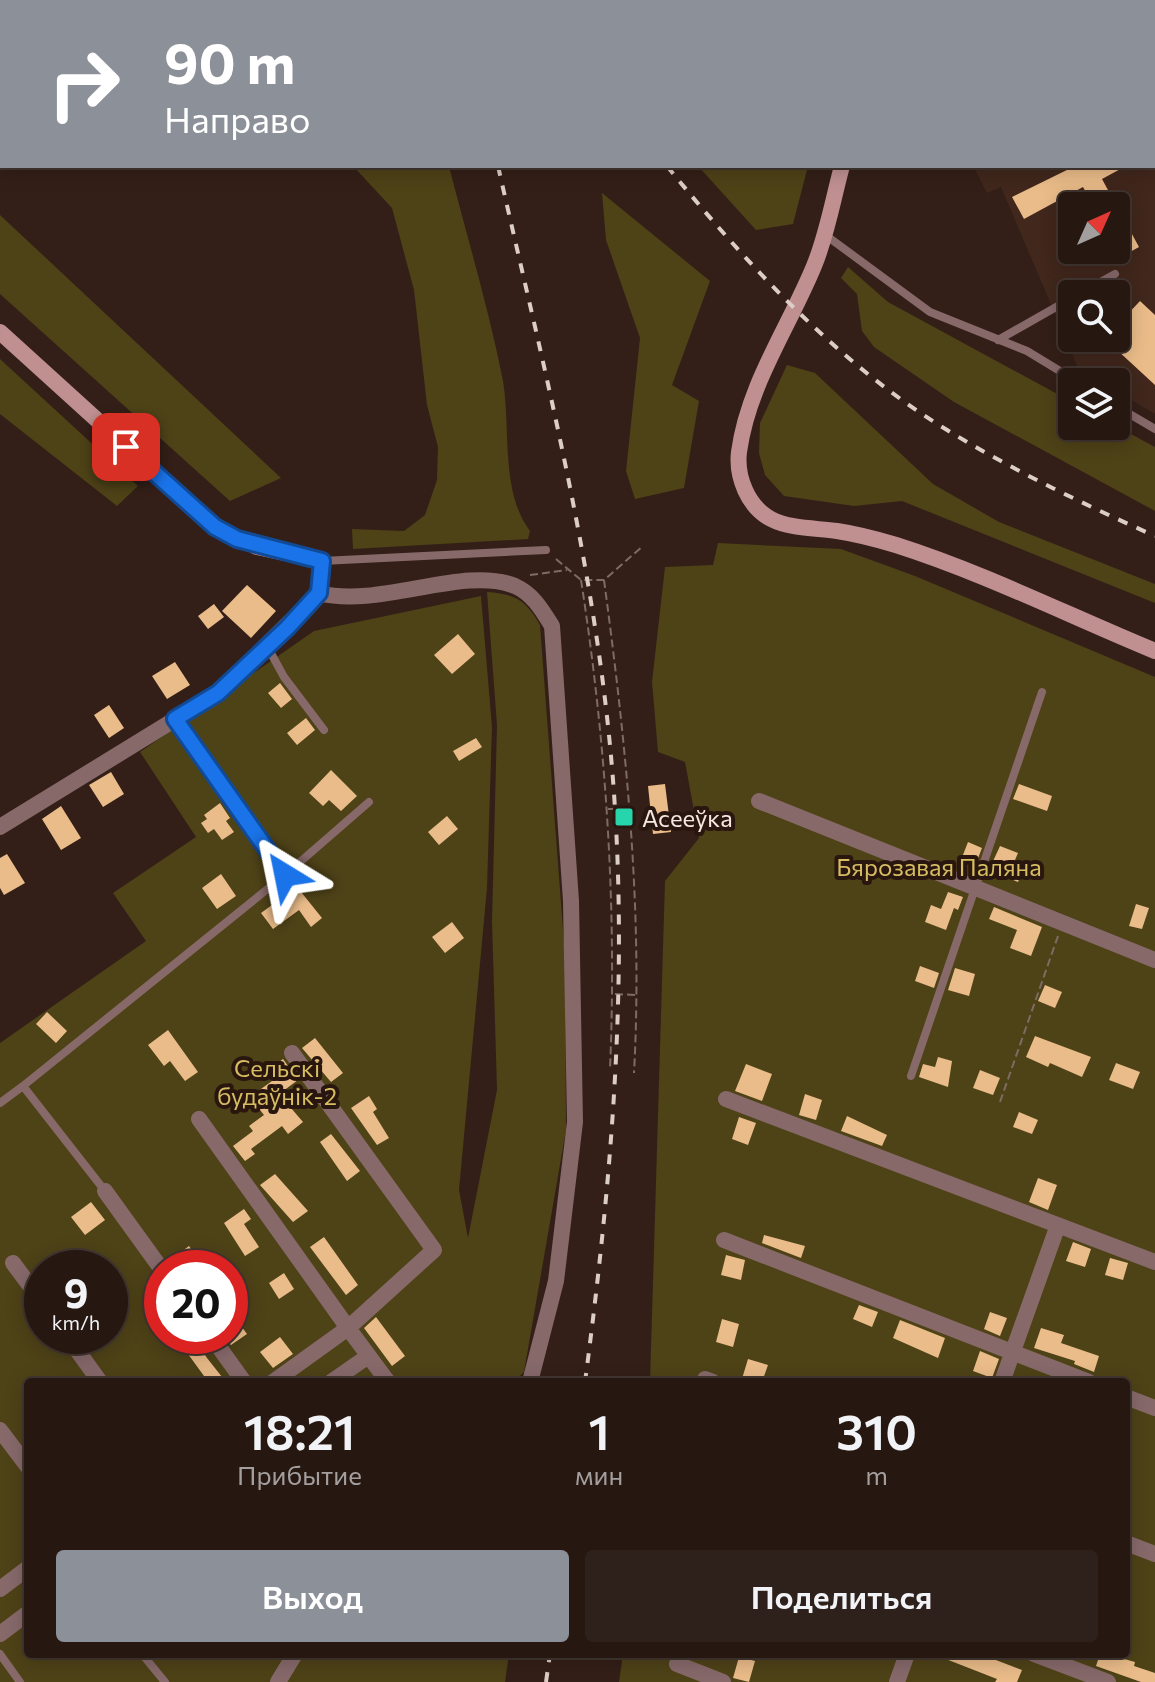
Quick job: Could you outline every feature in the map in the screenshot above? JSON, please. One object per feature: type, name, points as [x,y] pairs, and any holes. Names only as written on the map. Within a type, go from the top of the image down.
[{"type":"street","points":[[841,168],[815,265],[776,342],[745,429],[739,453],[740,471],[742,485],[754,505],[770,519],[783,523],[859,535],[919,553],[1155,651]]},
{"type":"street","points":[[0,332],[215,527],[257,547],[322,561],[319,593],[218,693],[0,827]]},
{"type":"street","points":[[319,593],[362,598],[474,581],[513,585],[535,599],[552,626],[571,901],[575,1122],[556,1281],[531,1378]]},
{"type":"street","points":[[759,801],[1155,960]]},
{"type":"street","points":[[279,1378],[348,1328],[434,1250],[292,1053]]},
{"type":"street","points":[[726,1099],[1155,1262]]},
{"type":"street","points":[[199,1119],[385,1378]]},
{"type":"street","points":[[105,1191],[148,1250]]},
{"type":"street","points":[[1003,1378],[1058,1225]]},
{"type":"street","points":[[724,1240],[1079,1378]]},
{"type":"street","points":[[13,1263],[24,1278]]},
{"type":"street","points":[[80,1354],[97,1378]]},
{"type":"street","points":[[224,1354],[241,1378]]},
{"type":"street","points":[[337,1378],[367,1357]]},
{"type":"street","points":[[1130,1399],[1155,1408]]},
{"type":"street","points":[[0,1430],[24,1462]]},
{"type":"street","points":[[1130,1545],[1155,1554]]},
{"type":"street","points":[[0,1589],[24,1571]]},
{"type":"street","points":[[0,1634],[24,1616]]},
{"type":"street","points":[[278,1682],[293,1658]]},
{"type":"street","points":[[897,1682],[906,1658]]},
{"type":"street","points":[[1045,1658],[1108,1682]]},
{"type":"street","points":[[677,1664],[723,1682]]},
{"type":"lane","points":[[824,233],[930,312],[1027,351],[1058,370]]},
{"type":"lane","points":[[1104,280],[1115,274]]},
{"type":"lane","points":[[998,340],[1058,306]]},
{"type":"lane","points":[[1130,414],[1155,429]]},
{"type":"lane","points":[[322,561],[546,550]]},
{"type":"lane","points":[[267,645],[284,677],[324,730]]},
{"type":"lane","points":[[911,1076],[1042,692]]},
{"type":"lane","points":[[175,719],[285,875]]},
{"type":"lane","points":[[0,1103],[285,875],[369,802]]},
{"type":"lane","points":[[23,1086],[105,1191]]},
{"type":"lane","points":[[0,1654],[20,1682]]},
{"type":"lane","points":[[145,1658],[165,1682]]},
{"type":"path","points":[[546,550],[581,580],[604,580],[643,546]]},
{"type":"path","points":[[581,580],[606,809],[614,994],[610,1069]]},
{"type":"path","points":[[604,580],[630,809],[638,995],[634,1073]]},
{"type":"path","points":[[606,809],[630,809]]},
{"type":"path","points":[[1000,1102],[1062,924]]},
{"type":"path","points":[[614,994],[638,995]]},
{"type":"shaded area","points":[[974,168],[1155,168],[1155,414],[1130,399],[1130,368],[1078,368],[1071,352],[1130,352],[1130,280],[1058,280],[1058,321],[1001,187],[987,193]]},
{"type":"green space","points":[[355,168],[450,168],[503,381],[510,479],[514,497],[530,531],[528,539],[353,549],[352,529],[404,531],[425,515],[437,480],[438,447],[427,405],[414,290],[392,208]]},
{"type":"green space","points":[[700,168],[807,168],[793,224],[756,230]]},
{"type":"green space","points":[[602,193],[710,281],[672,385],[699,401],[684,488],[635,499],[626,471],[640,338],[606,240]]},
{"type":"green space","points":[[0,215],[281,478],[230,501],[0,294]]},
{"type":"green space","points":[[848,267],[888,302],[1058,394],[1058,440],[1130,440],[1130,434],[1155,447],[1155,511],[954,402],[874,347],[862,331],[857,294],[841,278]]},
{"type":"green space","points":[[0,359],[138,486],[117,506],[0,414]]},
{"type":"green space","points":[[787,365],[815,373],[933,484],[999,522],[1155,584],[1155,603],[902,501],[854,506],[784,496],[765,475],[759,453],[760,423]]},
{"type":"green space","name":"Бярозавая Паляна","points":[[718,543],[841,549],[915,576],[1155,677],[1155,1682],[619,1682],[622,1658],[1130,1658],[1130,1378],[650,1378],[665,881],[699,838],[685,762],[658,752],[652,682],[665,567],[713,565]]},
{"type":"green space","name":"Сельскі будаўнік-2","points":[[487,592],[505,594],[519,600],[540,625],[565,956],[566,1130],[524,1372],[518,1378],[24,1378],[24,1658],[508,1658],[505,1682],[0,1682],[0,1043],[146,941],[113,893],[196,837],[140,752],[314,631],[481,596],[492,727],[487,888],[459,1190],[468,1238],[497,1090],[492,921],[497,725]]},
{"type":"building","points":[[1071,168],[1122,168],[1102,179],[1109,192],[1086,192],[1083,187],[1074,192],[1058,192],[1058,201],[1024,219],[1012,197]]},
{"type":"building","points":[[1130,230],[1139,247],[1130,252]]},
{"type":"building","points":[[1140,301],[1155,315],[1155,385],[1119,352],[1130,352],[1130,312]]},
{"type":"building","points":[[247,585],[276,611],[251,638],[222,611]]},
{"type":"building","points":[[214,604],[224,617],[208,629],[198,616]]},
{"type":"building","points":[[458,634],[475,654],[452,674],[434,655]]},
{"type":"building","points":[[175,662],[190,685],[167,699],[152,676]]},
{"type":"building","points":[[280,683],[292,699],[281,708],[268,693]]},
{"type":"building","points":[[109,705],[124,728],[109,738],[94,715]]},
{"type":"building","points":[[306,718],[315,730],[297,745],[287,733]]},
{"type":"building","points":[[476,738],[482,747],[459,761],[453,751]]},
{"type":"building","points":[[331,770],[357,796],[341,811],[329,800],[323,806],[309,793]]},
{"type":"building","points":[[111,772],[124,794],[103,807],[89,785]]},
{"type":"building","points":[[665,784],[671,832],[653,834],[648,786]]},
{"type":"building","points":[[1019,784],[1052,796],[1047,811],[1013,799]]},
{"type":"building","points":[[220,803],[230,818],[226,821],[234,832],[222,840],[214,829],[208,833],[201,823],[207,819],[204,815]]},
{"type":"building","points":[[61,806],[81,838],[61,850],[42,819]]},
{"type":"building","points":[[447,816],[458,829],[439,845],[428,832]]},
{"type":"building","points":[[968,842],[982,848],[975,866],[961,860]]},
{"type":"building","points":[[1000,846],[1018,853],[1015,860],[1025,864],[1018,882],[989,870]]},
{"type":"building","points":[[7,854],[25,883],[4,895],[0,888],[0,858]]},
{"type":"building","points":[[221,874],[236,896],[217,909],[202,888]]},
{"type":"building","points":[[293,882],[322,918],[311,927],[299,910],[273,929],[261,913],[287,894],[283,889]]},
{"type":"building","points":[[948,892],[963,897],[958,910],[954,908],[946,930],[925,922],[931,905],[941,909]]},
{"type":"building","points":[[1136,904],[1149,908],[1142,929],[1129,926]]},
{"type":"building","points":[[994,907],[1042,927],[1031,956],[1010,948],[1017,930],[989,919]]},
{"type":"building","points":[[452,922],[464,938],[445,953],[432,937]]},
{"type":"building","points":[[920,966],[939,973],[934,988],[915,981]]},
{"type":"building","points":[[955,968],[975,974],[969,996],[948,990]]},
{"type":"building","points":[[1045,985],[1062,992],[1055,1008],[1038,1001]]},
{"type":"building","points":[[47,1012],[67,1031],[56,1043],[36,1024]]},
{"type":"building","points":[[168,1030],[198,1072],[185,1081],[170,1061],[164,1066],[148,1045]]},
{"type":"building","points":[[1035,1036],[1091,1057],[1082,1077],[1050,1063],[1048,1067],[1026,1057]]},
{"type":"building","points":[[315,1038],[343,1073],[331,1082],[302,1048]]},
{"type":"building","points":[[938,1057],[952,1061],[948,1087],[919,1077],[923,1064],[935,1067]]},
{"type":"building","points":[[283,1059],[298,1080],[279,1094],[303,1122],[288,1134],[282,1126],[251,1149],[255,1154],[245,1161],[233,1146],[253,1131],[249,1126],[264,1115],[250,1097],[272,1081],[266,1072]]},
{"type":"building","points":[[1116,1063],[1140,1072],[1133,1089],[1109,1080]]},
{"type":"building","points":[[746,1064],[772,1074],[762,1101],[735,1091]]},
{"type":"building","points":[[980,1070],[1000,1078],[993,1095],[973,1088]]},
{"type":"building","points":[[805,1094],[822,1100],[816,1120],[799,1115]]},
{"type":"building","points":[[369,1096],[377,1109],[373,1112],[389,1138],[377,1145],[351,1108]]},
{"type":"building","points":[[1019,1112],[1038,1120],[1032,1134],[1013,1127]]},
{"type":"building","points":[[847,1116],[887,1135],[882,1146],[841,1131]]},
{"type":"building","points":[[739,1117],[756,1123],[748,1145],[732,1139]]},
{"type":"building","points":[[331,1134],[360,1171],[347,1181],[320,1142]]},
{"type":"building","points":[[275,1174],[308,1211],[293,1222],[260,1185]]},
{"type":"building","points":[[1038,1178],[1057,1185],[1048,1210],[1029,1202]]},
{"type":"building","points":[[91,1202],[105,1220],[85,1235],[71,1217]]},
{"type":"building","points":[[244,1209],[251,1219],[244,1224],[259,1247],[248,1254],[248,1250],[241,1250],[224,1223]]},
{"type":"building","points":[[764,1235],[805,1246],[801,1258],[762,1243]]},
{"type":"building","points":[[324,1237],[358,1285],[346,1295],[310,1247]]},
{"type":"building","points":[[1073,1242],[1091,1249],[1085,1267],[1066,1261]]},
{"type":"building","points":[[726,1255],[745,1260],[741,1280],[721,1275]]},
{"type":"building","points":[[1110,1258],[1128,1263],[1123,1280],[1105,1275]]},
{"type":"building","points":[[284,1273],[294,1289],[279,1299],[269,1283]]},
{"type":"building","points":[[859,1305],[878,1312],[872,1327],[853,1319]]},
{"type":"building","points":[[990,1312],[1007,1318],[1000,1336],[984,1329]]},
{"type":"building","points":[[376,1317],[405,1356],[392,1366],[364,1328]]},
{"type":"building","points":[[722,1319],[739,1324],[733,1347],[716,1342]]},
{"type":"building","points":[[900,1320],[945,1338],[938,1358],[893,1338]]},
{"type":"building","points":[[1041,1328],[1064,1335],[1061,1343],[1099,1356],[1094,1372],[1074,1364],[1075,1361],[1034,1348]]},
{"type":"building","points":[[280,1337],[293,1354],[273,1368],[260,1352]]},
{"type":"building","points":[[980,1351],[999,1359],[992,1378],[973,1371]]},
{"type":"building","points":[[188,1354],[204,1354],[223,1378],[204,1376]]},
{"type":"building","points":[[748,1359],[768,1365],[763,1378],[742,1378]]},
{"type":"building","points":[[739,1658],[755,1661],[749,1682],[733,1678]]},
{"type":"building","points":[[943,1658],[991,1658],[1022,1670],[1017,1682],[995,1682],[997,1679]]},
{"type":"building","points":[[1099,1658],[1121,1658],[1155,1673],[1155,1682],[1141,1682],[1096,1666]]},
{"type":"railway","points":[[498,168],[553,405],[585,566],[598,647],[615,809],[619,953],[614,1096],[602,1239],[585,1378]]},
{"type":"railway","points":[[669,168],[727,237],[792,306],[900,399],[965,441],[1018,470],[1155,536]]},
{"type":"railway","points":[[546,1682],[549,1658]]},
{"type":"place","name":"Асееўка","points":[[624,817]]},
{"type":"route","points":[[126,447],[215,527],[257,547],[322,561],[319,593],[287,628],[229,679],[218,693],[175,719],[285,875]]}]
